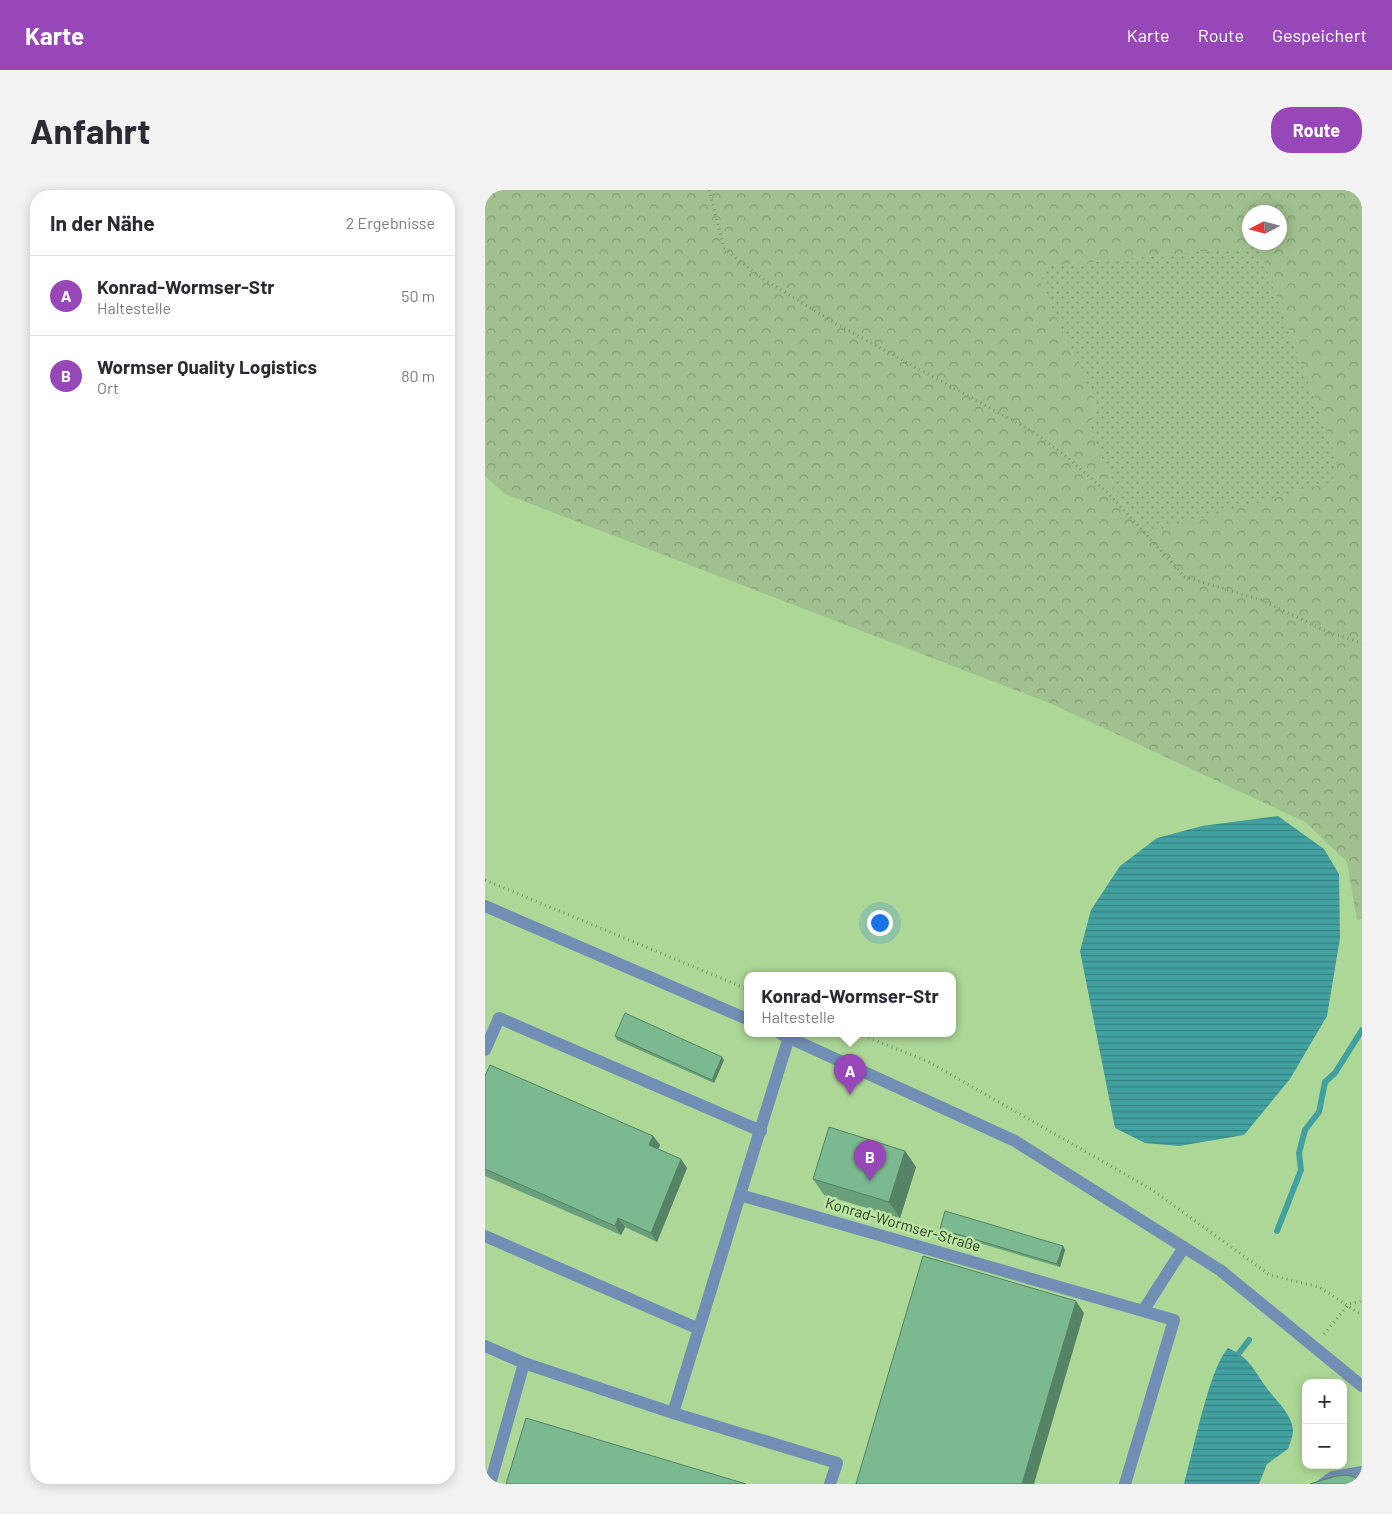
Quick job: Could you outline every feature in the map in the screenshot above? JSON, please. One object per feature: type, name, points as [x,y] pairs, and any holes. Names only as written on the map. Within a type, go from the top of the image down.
[{"type":"street","points":[[485,906],[744,1018]]},
{"type":"street","points":[[485,1050],[499,1018],[761,1131]]},
{"type":"street","points":[[673,1413],[761,1131],[785,1037]]},
{"type":"street","points":[[787,1037],[1015,1141],[1220,1270],[1362,1386]]},
{"type":"street","name":"Konrad-Wormser-Straße","points":[[740,1195],[1174,1320],[1125,1484]]},
{"type":"street","points":[[485,1236],[699,1329]]},
{"type":"street","points":[[1143,1312],[1184,1247]]},
{"type":"street","points":[[485,1346],[523,1363],[673,1413],[837,1463],[831,1484]]},
{"type":"street","points":[[490,1484],[523,1363]]},
{"type":"street","points":[[1323,1484],[1333,1477],[1362,1472]]},
{"type":"path","points":[[709,190],[724,248],[757,275],[833,322],[1032,431],[1068,458],[1109,494],[1185,577],[1261,600],[1326,631],[1362,643]]},
{"type":"path","points":[[485,880],[744,988]]},
{"type":"path","points":[[867,1037],[927,1061],[1151,1189],[1270,1275],[1319,1287],[1349,1304],[1362,1315]]},
{"type":"path","points":[[1315,1347],[1333,1320],[1349,1304],[1362,1301]]},
{"type":"green space","points":[[485,190],[1362,190],[1362,919],[1357,920],[1347,862],[1305,822],[1052,704],[505,494],[485,476]],"holes":[[[1242,205],[1287,205],[1287,250],[1259,250],[1338,462],[1332,482],[1148,533],[1123,505],[1088,427],[1097,408],[1040,281],[1050,266],[1242,248]]]},
{"type":"green space","points":[[1242,248],[1242,250],[1259,250],[1338,462],[1332,483],[1148,533],[1123,505],[1088,427],[1097,408],[1040,281],[1049,266]]},
{"type":"water","points":[[1278,816],[1324,849],[1339,874],[1340,938],[1327,1016],[1290,1079],[1244,1135],[1179,1146],[1145,1143],[1115,1128],[1080,951],[1091,910],[1120,866],[1157,838],[1202,826]]},
{"type":"water","points":[[1228,1348],[1241,1356],[1250,1365],[1286,1412],[1292,1424],[1293,1435],[1288,1449],[1267,1464],[1259,1484],[1184,1484],[1208,1392],[1214,1374]]},
{"type":"building","points":[[625,1013],[722,1057],[712,1080],[615,1036]]},
{"type":"building","points":[[490,1065],[653,1136],[649,1145],[681,1159],[651,1233],[618,1218],[615,1226],[485,1169],[485,1076]]},
{"type":"building","points":[[829,1127],[905,1151],[889,1202],[813,1179]]},
{"type":"building","points":[[945,1211],[1063,1246],[1057,1264],[940,1229]]},
{"type":"building","points":[[923,1256],[1076,1301],[1022,1484],[856,1484]]},
{"type":"building","points":[[526,1418],[746,1484],[506,1484]]},
{"type":"building","points":[[1347,1475],[1362,1479],[1362,1484],[1310,1484],[1336,1476]]},
{"type":"waterway","points":[[1277,1231],[1301,1170],[1299,1153],[1305,1130],[1319,1112],[1325,1082],[1335,1073],[1362,1030]]},
{"type":"waterway","points":[[1239,1353],[1249,1340]]},
{"type":"place","name":"Konrad-Wormser-Str","points":[[850,1095]]},
{"type":"place","name":"Wormser Quality Logistics","points":[[870,1181]]}]
